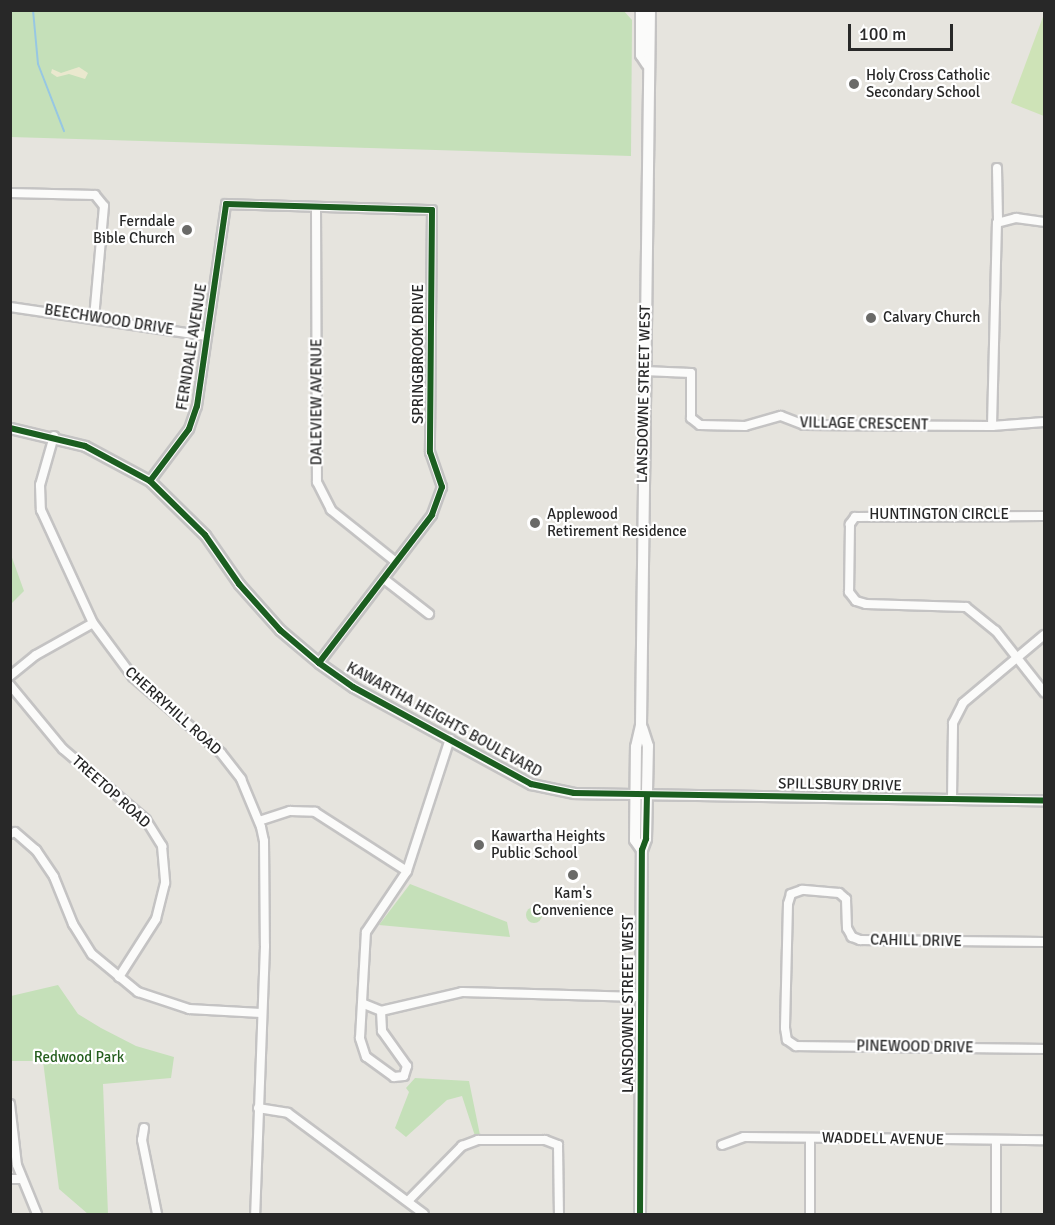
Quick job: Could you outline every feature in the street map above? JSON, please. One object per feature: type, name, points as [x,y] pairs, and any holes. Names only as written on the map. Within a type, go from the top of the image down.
[{"type":"main road","name":"LANSDOWNE STREET WEST","points":[[641,10],[641,55],[647,64]]},
{"type":"main road","name":"LANSDOWNE STREET WEST","points":[[640,1215],[642,850],[635,840],[641,795],[647,64],[650,10]]},
{"type":"street","points":[[992,426],[998,220],[997,168]]},
{"type":"street","points":[[10,193],[95,195],[104,206],[94,317]]},
{"type":"street","name":"SPRINGBROOK DRIVE","points":[[226,204],[432,210],[430,452],[442,488],[432,515],[319,663]]},
{"type":"street","name":"FERNDALE AVENUE","points":[[150,481],[189,429],[197,406],[226,204]]},
{"type":"street","name":"DALEVIEW AVENUE","points":[[316,207],[317,482],[331,510],[396,562]]},
{"type":"street","points":[[998,220],[1044,222]]},
{"type":"street","name":"BEECHWOOD DRIVE","points":[[10,307],[94,317],[207,336]]},
{"type":"street","name":"VILLAGE CRESCENT","points":[[644,370],[691,373],[691,418],[700,425],[745,426],[782,416],[804,425],[992,426],[1044,422]]},
{"type":"street","name":"KAWARTHA HEIGHTS BOULEVARD","points":[[10,428],[54,436],[108,456],[150,481],[205,535],[239,584],[280,630],[352,687],[531,784],[552,790],[641,795]]},
{"type":"street","name":"CHERRYHILL ROAD","points":[[54,436],[40,485],[40,510],[93,623],[133,677],[221,753],[241,779],[259,821],[265,853],[255,1215]]},
{"type":"street","name":"HUNTINGTON CIRCLE","points":[[1016,659],[996,631],[966,607],[866,604],[852,598],[849,592],[850,524],[855,517],[865,515],[1044,516]]},
{"type":"street","points":[[384,579],[429,614]]},
{"type":"street","points":[[10,676],[36,655],[93,623]]},
{"type":"street","points":[[952,798],[953,723],[963,703],[1044,635]]},
{"type":"street","points":[[1016,659],[1044,692]]},
{"type":"street","name":"TREETOP ROAD","points":[[10,685],[63,749],[146,820],[162,846],[165,883],[156,918],[119,977]]},
{"type":"street","points":[[381,1011],[382,1031],[407,1066],[404,1076],[394,1077],[366,1056],[360,1038],[364,1004],[366,932],[407,871],[450,739]]},
{"type":"street","name":"SPILLSBURY DRIVE","points":[[641,795],[1044,800]]},
{"type":"street","points":[[259,821],[291,811],[315,812],[407,871]]},
{"type":"street","points":[[10,834],[15,832],[36,850],[54,877],[73,924],[92,954],[138,992],[176,1007],[261,1013]]},
{"type":"street","name":"CAHILL DRIVE","points":[[787,1040],[791,894],[802,890],[839,893],[846,899],[847,928],[852,937],[860,940],[1044,942]]},
{"type":"street","points":[[364,1004],[381,1011],[462,992],[640,997]]},
{"type":"street","name":"PINEWOOD DRIVE","points":[[787,1040],[796,1046],[1044,1049]]},
{"type":"street","points":[[10,1104],[20,1179],[37,1215]]},
{"type":"street","points":[[258,1108],[288,1113],[409,1200],[424,1215]]},
{"type":"street","points":[[144,1128],[142,1140],[157,1215]]},
{"type":"street","name":"WADDELL AVENUE","points":[[722,1145],[744,1137],[1044,1140]]},
{"type":"street","points":[[810,1138],[810,1215]]},
{"type":"street","points":[[409,1200],[462,1146],[478,1140],[545,1140],[558,1145],[560,1215]]},
{"type":"street","points":[[996,1141],[996,1215]]},
{"type":"street","points":[[10,1179],[20,1179]]},
{"type":"green space","points":[[623,10],[632,20],[631,156],[11,137],[11,11]]},
{"type":"green space","points":[[1044,14],[1044,116],[1011,103]]},
{"type":"green space","points":[[10,552],[24,591],[11,604],[10,604]]},
{"type":"green space","points":[[410,884],[507,922],[510,937],[379,925]]},
{"type":"green space","points":[[534,907],[540,909],[542,915],[540,921],[534,923],[528,921],[526,915],[528,909]]},
{"type":"green space","name":"Redwood Park","points":[[58,985],[78,1014],[136,1046],[174,1057],[171,1078],[103,1084],[108,1214],[88,1214],[59,1189],[43,1061],[11,1061],[11,996]]},
{"type":"green space","points":[[415,1078],[469,1081],[480,1135],[475,1136],[462,1096],[447,1100],[406,1137],[395,1128],[409,1092],[406,1088]]},
{"type":"sand","points":[[79,67],[88,73],[85,79],[69,74],[57,77],[51,73],[52,69],[61,73]]},
{"type":"waterway","points":[[33,10],[38,64],[64,131]]},
{"type":"cycle path","points":[[150,481],[189,429],[197,406],[226,204],[432,210],[430,452],[442,487],[432,515],[319,663]]},
{"type":"cycle path","points":[[10,428],[85,446],[150,481],[205,535],[239,584],[280,630],[319,663],[353,687],[531,784],[574,793],[1044,800]]},
{"type":"cycle path","points":[[640,1214],[642,850],[646,839],[647,795]]},
{"type":"place","name":"Holy Cross Catholic Secondary School","points":[[854,84]]},
{"type":"place","name":"Ferndale Bible Church","points":[[187,230]]},
{"type":"place","name":"Calvary Church","points":[[871,318]]},
{"type":"place","name":"Applewood Retirement Residence","points":[[535,523]]},
{"type":"place","name":"Kawartha Heights Public School","points":[[479,845]]},
{"type":"place","name":"Kam's Convenience","points":[[573,875]]}]
